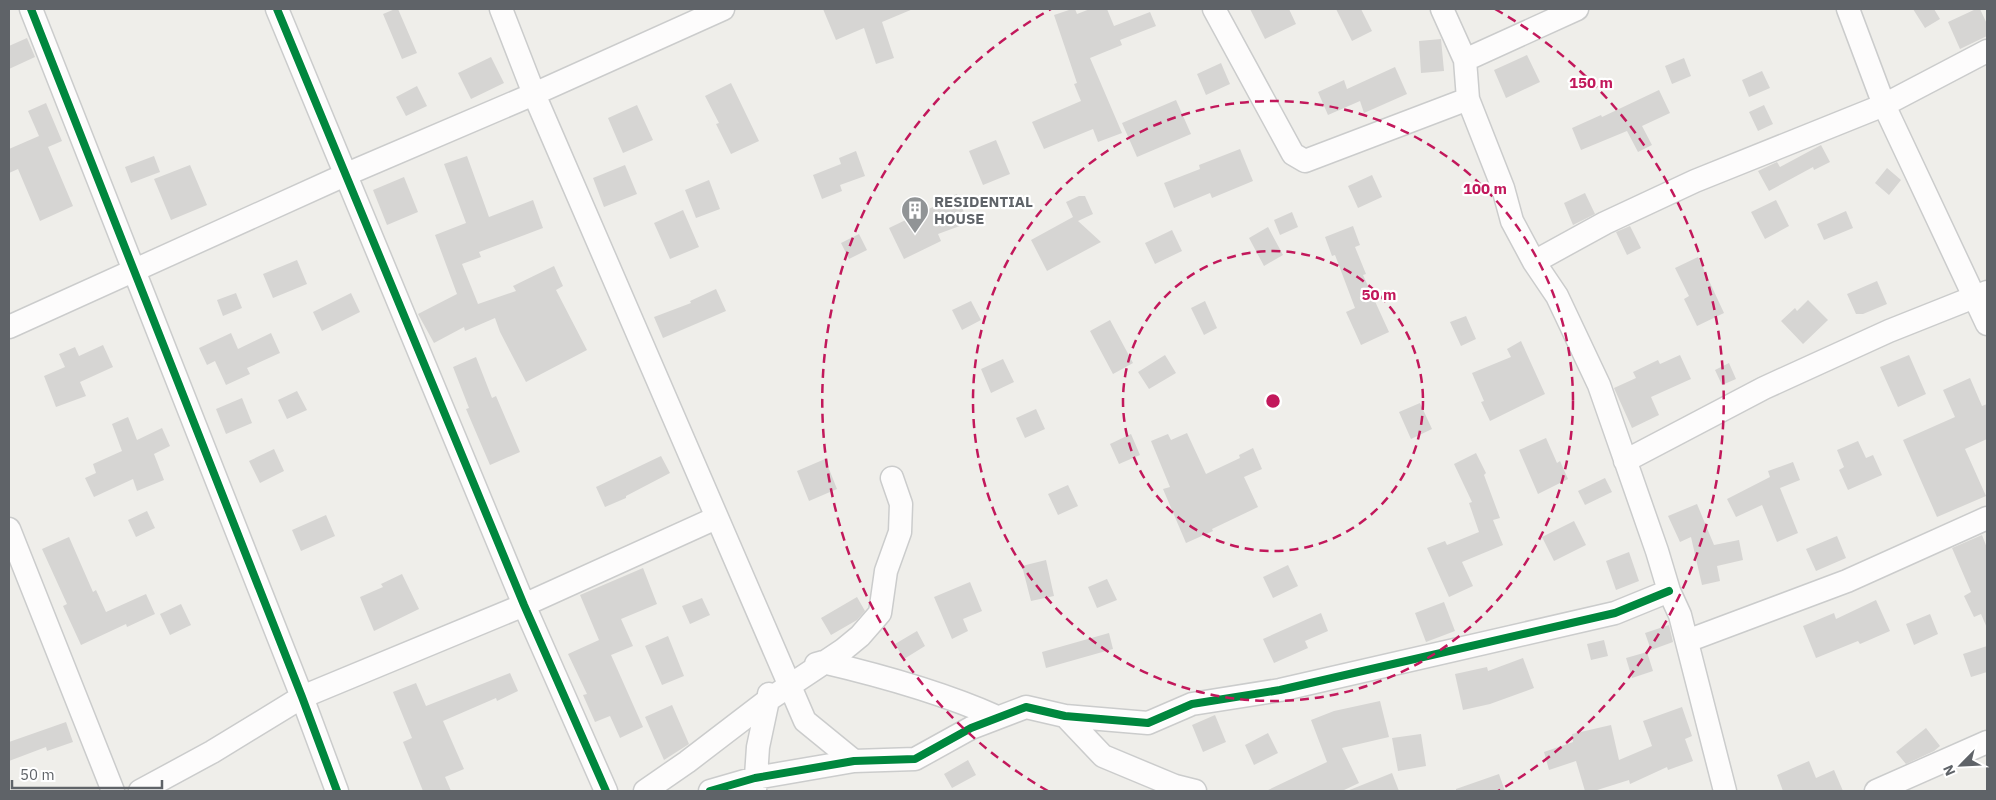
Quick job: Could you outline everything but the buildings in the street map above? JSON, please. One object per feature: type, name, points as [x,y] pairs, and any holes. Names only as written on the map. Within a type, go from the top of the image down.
[{"type":"street","points":[[30,9],[302,697],[337,791]]},
{"type":"street","points":[[277,9],[524,605],[606,791]]},
{"type":"street","points":[[501,9],[534,94],[805,721],[854,761]]},
{"type":"street","points":[[9,327],[347,174],[534,94],[723,9]]},
{"type":"street","points":[[1214,9],[1293,154],[1305,162],[1468,99]]},
{"type":"street","points":[[1442,9],[1465,60],[1468,99],[1503,188],[1512,221],[1534,262],[1558,296],[1599,386],[1657,551],[1669,591],[1680,615],[1726,791]]},
{"type":"street","points":[[1465,60],[1577,9]]},
{"type":"street","points":[[1848,9],[1884,105],[1981,294],[1987,324]]},
{"type":"street","points":[[1534,262],[1605,223],[1695,180],[1884,105],[1987,51]]},
{"type":"street","points":[[1625,461],[1764,388],[1889,331],[1981,294]]},
{"type":"street","points":[[645,791],[687,762],[768,700],[860,636],[880,613],[886,571],[900,532],[901,504],[892,478]]},
{"type":"street","points":[[140,791],[212,752],[302,697],[524,605],[716,518]]},
{"type":"street","points":[[1687,641],[1847,581],[1987,518]]},
{"type":"street","points":[[9,528],[113,791]]},
{"type":"street","points":[[710,791],[755,785],[854,761],[916,759],[971,728],[1026,707],[1065,716],[1148,723],[1192,704],[1280,690],[1615,613],[1669,591]]},
{"type":"street","points":[[774,650],[800,668],[823,662],[895,679],[967,703],[997,717]]},
{"type":"street","points":[[755,785],[758,747],[774,672],[774,650]]},
{"type":"street","points":[[1065,716],[1103,756],[1175,786],[1195,791]]},
{"type":"street","points":[[1876,791],[1987,742]]},
{"type":"cycle path","points":[[31,9],[302,697],[337,791]]},
{"type":"cycle path","points":[[277,9],[524,605],[606,791]]},
{"type":"cycle path","points":[[710,791],[755,778],[854,761],[915,759],[971,728],[1026,707],[1065,716],[1148,723],[1192,704],[1280,690],[1615,613],[1669,591]]},
{"type":"place","name":"RESIDENTIAL HOUSE","points":[[915,234]]}]
